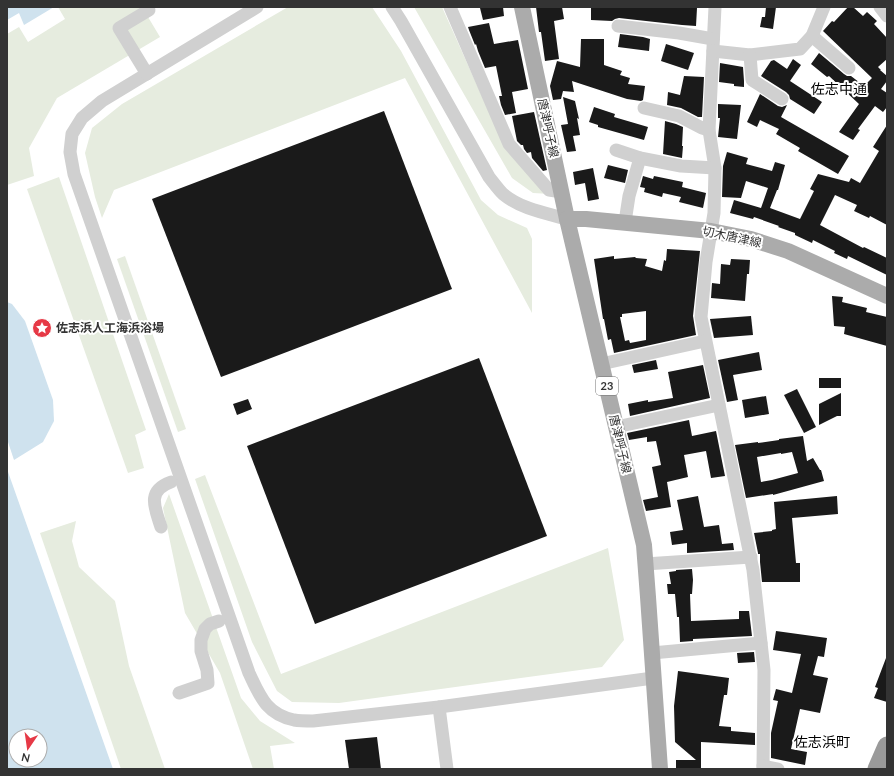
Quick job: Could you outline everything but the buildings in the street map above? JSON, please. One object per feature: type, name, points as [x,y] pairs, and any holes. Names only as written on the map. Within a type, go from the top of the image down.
[{"type":"highway","points":[[877,769],[887,746]]},
{"type":"main road","name":"唐津呼子線","points":[[522,7],[567,218],[644,545],[660,769]]},
{"type":"main road","name":"切木唐津線","points":[[567,218],[625,222],[711,231],[751,239],[788,251],[887,296]]},
{"type":"street","points":[[257,7],[102,101],[82,118],[72,134],[70,152],[74,174],[249,673],[261,696],[269,708],[282,716],[295,720],[313,721],[439,707],[654,678]]},
{"type":"street","points":[[392,7],[489,177],[502,193],[521,205],[541,212],[567,218]]},
{"type":"street","points":[[450,7],[509,144],[549,190],[562,192]]},
{"type":"street","points":[[715,7],[709,130],[715,168],[714,213],[706,262],[701,317],[753,570],[764,670],[763,768],[778,769]]},
{"type":"street","points":[[618,26],[679,33],[713,45],[750,55],[800,49],[812,36],[824,7]]},
{"type":"street","points":[[880,7],[887,16]]},
{"type":"street","points":[[147,74],[119,28],[149,10]]},
{"type":"street","points":[[812,36],[849,68]]},
{"type":"street","points":[[750,55],[752,80],[782,100]]},
{"type":"street","points":[[644,108],[679,116],[709,130]]},
{"type":"street","points":[[616,150],[640,158],[681,166],[715,168]]},
{"type":"street","points":[[625,222],[629,196],[640,158]]},
{"type":"street","points":[[601,364],[706,341]]},
{"type":"street","points":[[616,427],[719,405]]},
{"type":"street","points":[[161,527],[153,504],[156,492],[162,485],[171,482]]},
{"type":"street","points":[[645,564],[751,557]]},
{"type":"street","points":[[179,692],[208,683],[207,670],[201,651],[201,640],[205,629],[210,624],[219,621]]},
{"type":"street","points":[[652,653],[761,643]]},
{"type":"street","points":[[439,707],[447,769]]},
{"type":"shaded area","points":[[58,7],[142,7],[160,37],[57,98],[29,148],[34,176],[7,185],[7,34],[19,27],[28,42],[65,19]]},
{"type":"shaded area","points":[[288,7],[372,7],[401,51],[481,200],[498,215],[527,228],[532,239],[532,313],[405,78],[114,190],[102,218],[95,197],[85,153],[92,128],[122,104]]},
{"type":"shaded area","points":[[414,7],[442,7],[506,150],[550,194],[533,193],[512,178]]},
{"type":"shaded area","points":[[59,177],[146,430],[135,435],[144,468],[128,473],[27,189]]},
{"type":"shaded area","points":[[125,256],[186,429],[178,432],[117,259]]},
{"type":"shaded area","points":[[205,475],[281,674],[608,548],[624,640],[602,667],[339,703],[292,702],[277,691],[252,642],[195,479]]},
{"type":"shaded area","points":[[169,494],[241,698],[260,721],[295,743],[270,746],[274,769],[253,769],[220,673],[185,613],[163,508]]},
{"type":"shaded area","points":[[76,521],[72,541],[79,567],[115,601],[129,666],[165,769],[121,769],[40,533]]},
{"type":"water","points":[[7,7],[54,7],[24,25],[19,13],[7,20]]},
{"type":"water","points":[[7,302],[12,304],[25,321],[53,400],[54,421],[43,442],[14,460],[7,439]]},
{"type":"water","points":[[7,469],[113,769],[7,769]]},
{"type":"place","name":"佐志浜人工海浜浴場","points":[[42,328]]},
{"type":"district","name":"佐志中通","points":[[839,89]]},
{"type":"district","name":"佐志浜町","points":[[822,742]]}]
